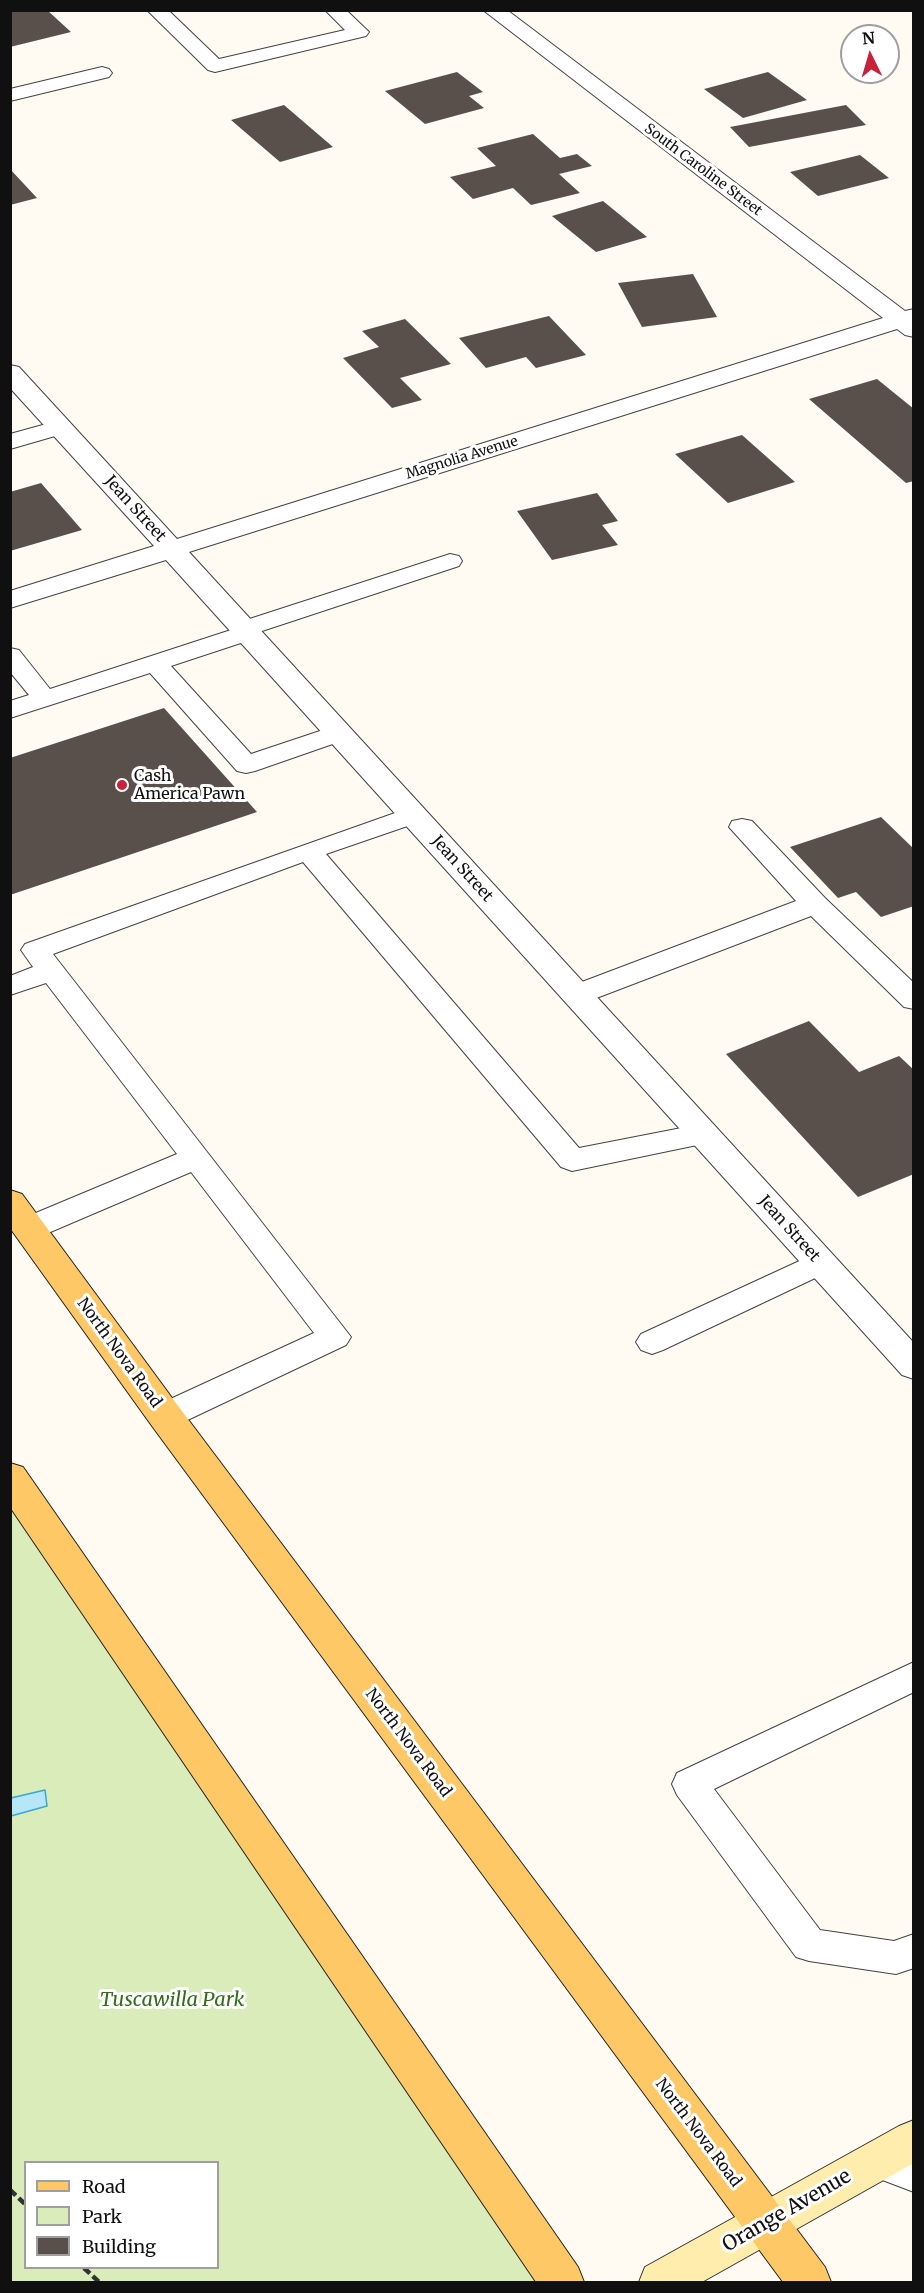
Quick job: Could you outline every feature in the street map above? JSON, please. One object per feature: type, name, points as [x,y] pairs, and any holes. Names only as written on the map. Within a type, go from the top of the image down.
[{"type":"main road","name":"North Nova Road","points":[[20,1215],[165,1416],[809,2283]]},
{"type":"main road","points":[[10,1477],[562,2283]]},
{"type":"street","name":"South Caroline Street","points":[[493,10],[909,322]]},
{"type":"street","name":"Magnolia Avenue","points":[[10,600],[909,322]]},
{"type":"street","name":"Jean Street","points":[[10,372],[914,1366]]},
{"type":"street","name":"Orange Avenue","points":[[661,2283],[766,2224],[902,2158]]},
{"type":"lane","points":[[156,10],[215,66],[359,32],[334,10]]},
{"type":"lane","points":[[10,95],[102,73]]},
{"type":"lane","points":[[10,442],[61,427]]},
{"type":"lane","points":[[10,710],[155,663],[450,561]]},
{"type":"lane","points":[[10,656],[45,699]]},
{"type":"lane","points":[[155,663],[246,765],[338,733]]},
{"type":"lane","points":[[165,1416],[335,1337],[35,950],[412,814]]},
{"type":"lane","points":[[742,827],[815,904],[914,1000]]},
{"type":"lane","points":[[308,850],[572,1160],[702,1134]]},
{"type":"lane","points":[[576,995],[815,904]]},
{"type":"lane","points":[[10,986],[52,971]]},
{"type":"lane","points":[[20,1215],[197,1158]]},
{"type":"lane","points":[[652,1342],[819,1263]]},
{"type":"lane","points":[[914,1676],[690,1784],[809,1945],[896,1958],[914,1950]]},
{"type":"path","points":[[10,2190],[24,2203]]},
{"type":"path","points":[[85,2269],[99,2283]]},
{"type":"green space","name":"Tuscawilla Park","points":[[11,1476],[562,2282],[11,2282]]},
{"type":"water","points":[[45,1790],[47,1806],[11,1816],[11,1798]]},
{"type":"building","points":[[10,10],[47,10],[71,32],[10,47]]},
{"type":"building","points":[[457,72],[483,92],[469,96],[484,108],[425,124],[385,91]]},
{"type":"building","points":[[768,72],[807,100],[743,118],[704,89]]},
{"type":"building","points":[[284,105],[333,147],[280,162],[231,120]]},
{"type":"building","points":[[846,105],[866,125],[749,147],[730,127]]},
{"type":"building","points":[[533,134],[560,158],[577,154],[592,166],[559,174],[580,193],[531,205],[513,188],[473,199],[450,177],[496,166],[477,148]]},
{"type":"building","points":[[860,155],[889,178],[818,196],[790,172]]},
{"type":"building","points":[[10,169],[37,198],[10,205]]},
{"type":"building","points":[[603,201],[647,237],[596,252],[552,216]]},
{"type":"building","points":[[693,274],[717,317],[642,327],[618,283]]},
{"type":"building","points":[[549,316],[586,355],[536,368],[526,357],[486,368],[459,338]]},
{"type":"building","points":[[405,319],[451,364],[400,378],[422,400],[392,408],[343,358],[379,347],[362,331]]},
{"type":"building","points":[[877,379],[914,409],[914,481],[906,483],[809,399]]},
{"type":"building","points":[[742,435],[795,482],[728,503],[675,454]]},
{"type":"building","points":[[41,483],[82,530],[10,551],[10,492]]},
{"type":"building","points":[[597,493],[618,521],[602,525],[618,545],[552,560],[517,511]]},
{"type":"building","name":"Cash America Pawn","points":[[164,708],[257,812],[10,895],[10,758]]},
{"type":"building","points":[[881,817],[914,849],[914,906],[881,917],[856,892],[838,898],[790,847]]},
{"type":"building","points":[[809,1021],[859,1072],[899,1056],[914,1070],[914,1174],[858,1197],[726,1054]]},
{"type":"place","name":"Cash America Pawn","points":[[122,785]]}]
